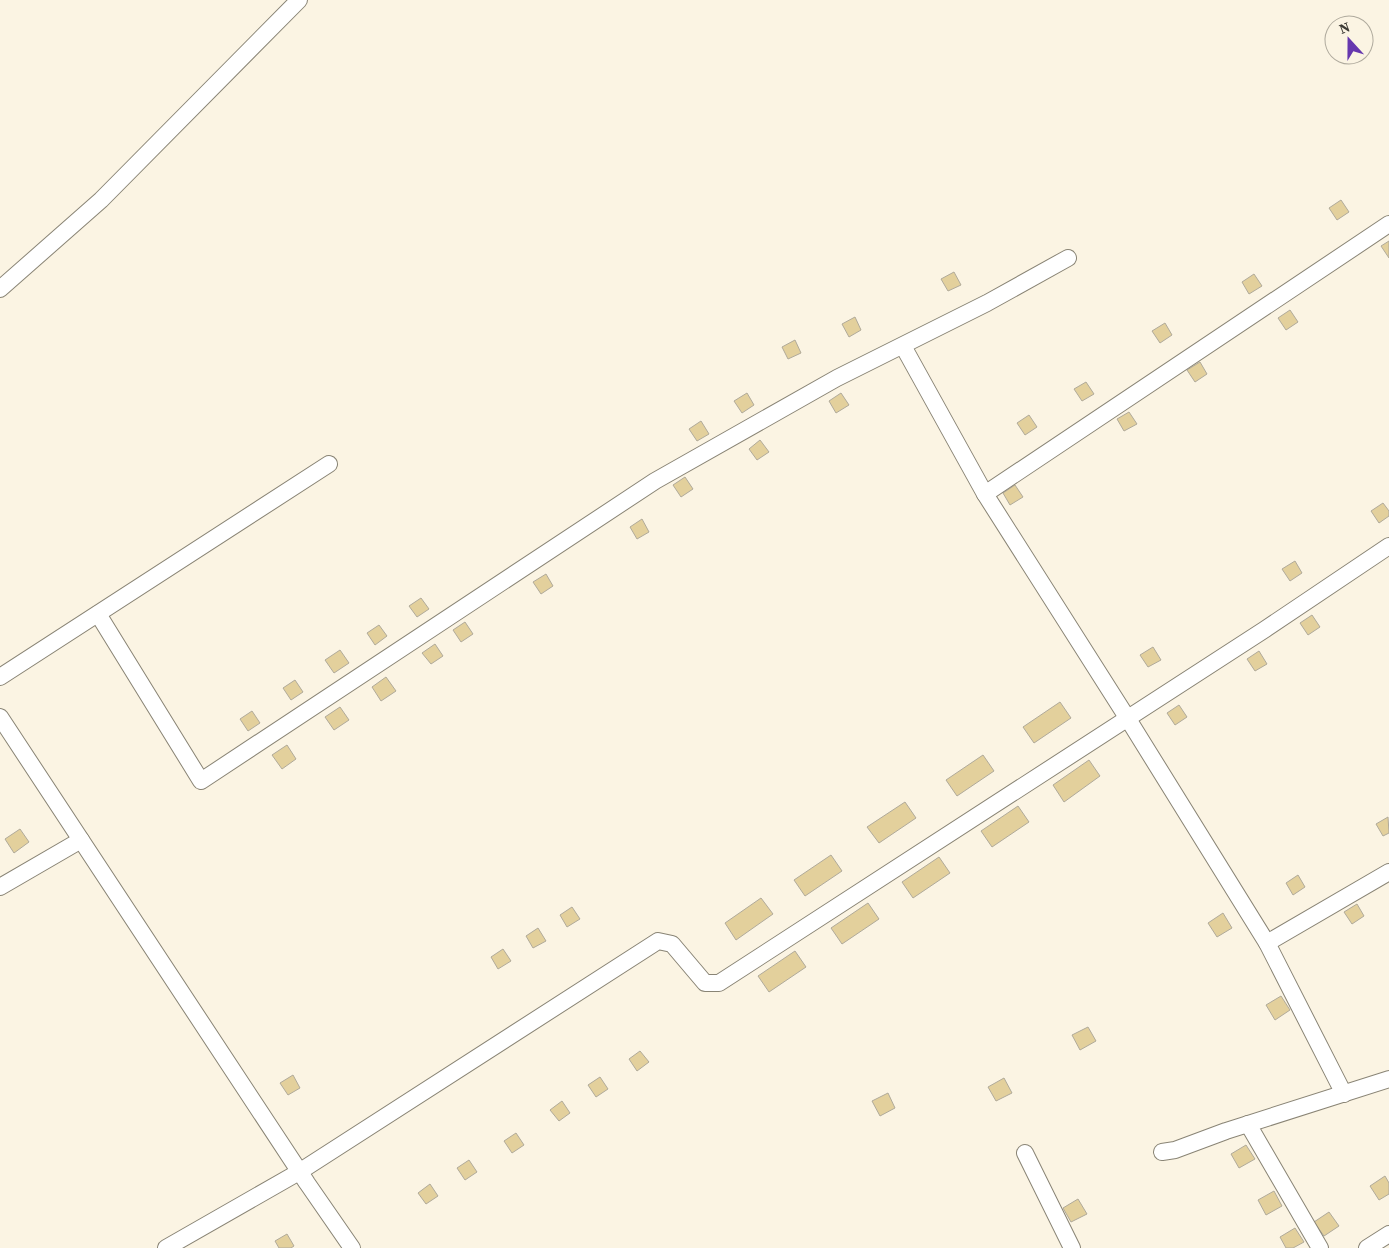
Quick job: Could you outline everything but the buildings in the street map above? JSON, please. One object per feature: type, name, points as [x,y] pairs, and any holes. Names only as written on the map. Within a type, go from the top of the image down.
[{"type":"street","points":[[0,289],[101,200],[299,0]]},
{"type":"street","points":[[985,494],[1389,224]]},
{"type":"street","points":[[98,614],[201,781],[655,481],[837,378],[987,303],[1068,258]]},
{"type":"street","points":[[903,346],[985,494],[1128,719],[1267,944],[1344,1094]]},
{"type":"street","points":[[0,677],[329,464]]},
{"type":"street","points":[[166,1248],[299,1172],[658,941],[672,944],[705,983],[719,983],[1128,719],[1389,546]]},
{"type":"street","points":[[0,717],[299,1172],[352,1248]]},
{"type":"street","points":[[0,887],[81,840]]},
{"type":"street","points":[[1267,944],[1389,872]]},
{"type":"street","points":[[1162,1152],[1175,1150],[1248,1124],[1389,1079]]},
{"type":"street","points":[[1248,1124],[1320,1248]]},
{"type":"street","points":[[1025,1153],[1072,1248]]},
{"type":"street","points":[[1367,1248],[1389,1234]]}]
